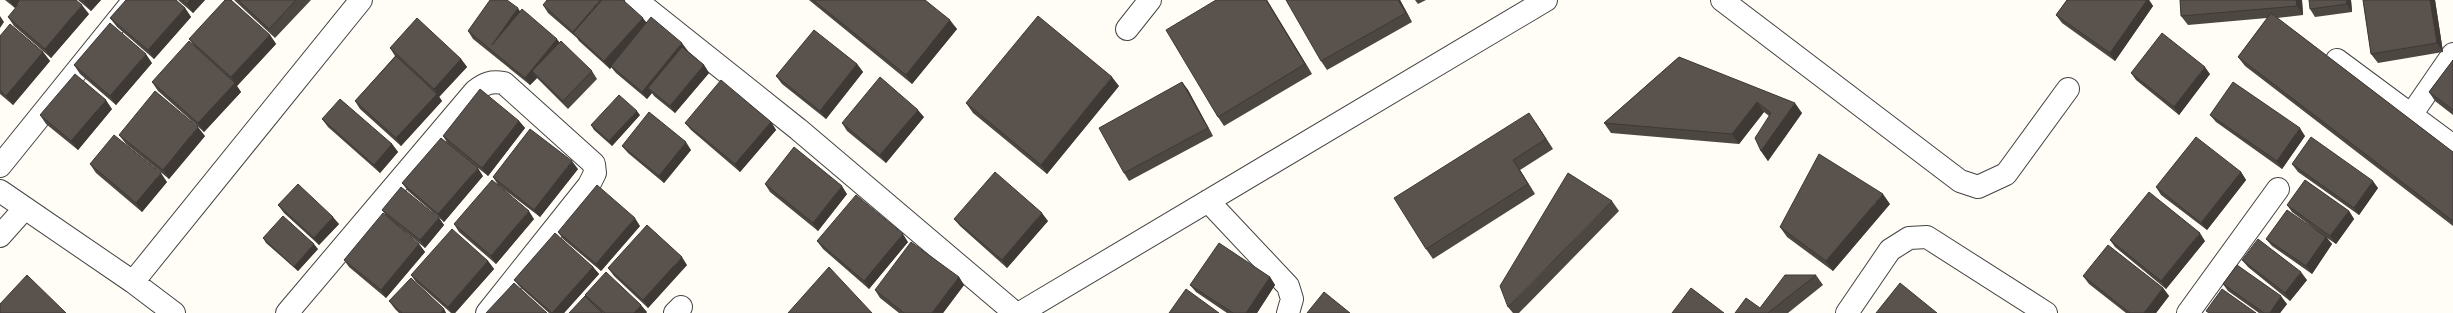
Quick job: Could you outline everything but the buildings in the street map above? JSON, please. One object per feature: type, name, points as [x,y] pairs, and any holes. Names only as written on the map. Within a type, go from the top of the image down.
[{"type":"street","points":[[0,166],[134,0]]},
{"type":"street","points":[[133,282],[361,0]]},
{"type":"street","points":[[636,0],[798,129],[1015,313]]},
{"type":"street","points":[[1127,29],[1150,0]]},
{"type":"street","points":[[1020,313],[1546,0]]},
{"type":"street","points":[[1722,0],[1960,182],[1978,187],[2006,174],[2068,88]]},
{"type":"street","points":[[2411,115],[2453,54]]},
{"type":"street","points":[[2337,60],[2453,146]]},
{"type":"street","points":[[287,313],[475,91],[487,82],[496,82],[504,83],[594,164],[595,173],[589,185],[487,313]]},
{"type":"street","points":[[2188,313],[2278,189]]},
{"type":"street","points":[[0,191],[133,282],[174,313]]},
{"type":"street","points":[[1208,201],[1288,286],[1292,299],[1288,313]]},
{"type":"street","points":[[0,236],[25,208]]},
{"type":"street","points":[[1847,313],[1890,250],[1909,238],[1927,237],[2034,310]]}]
